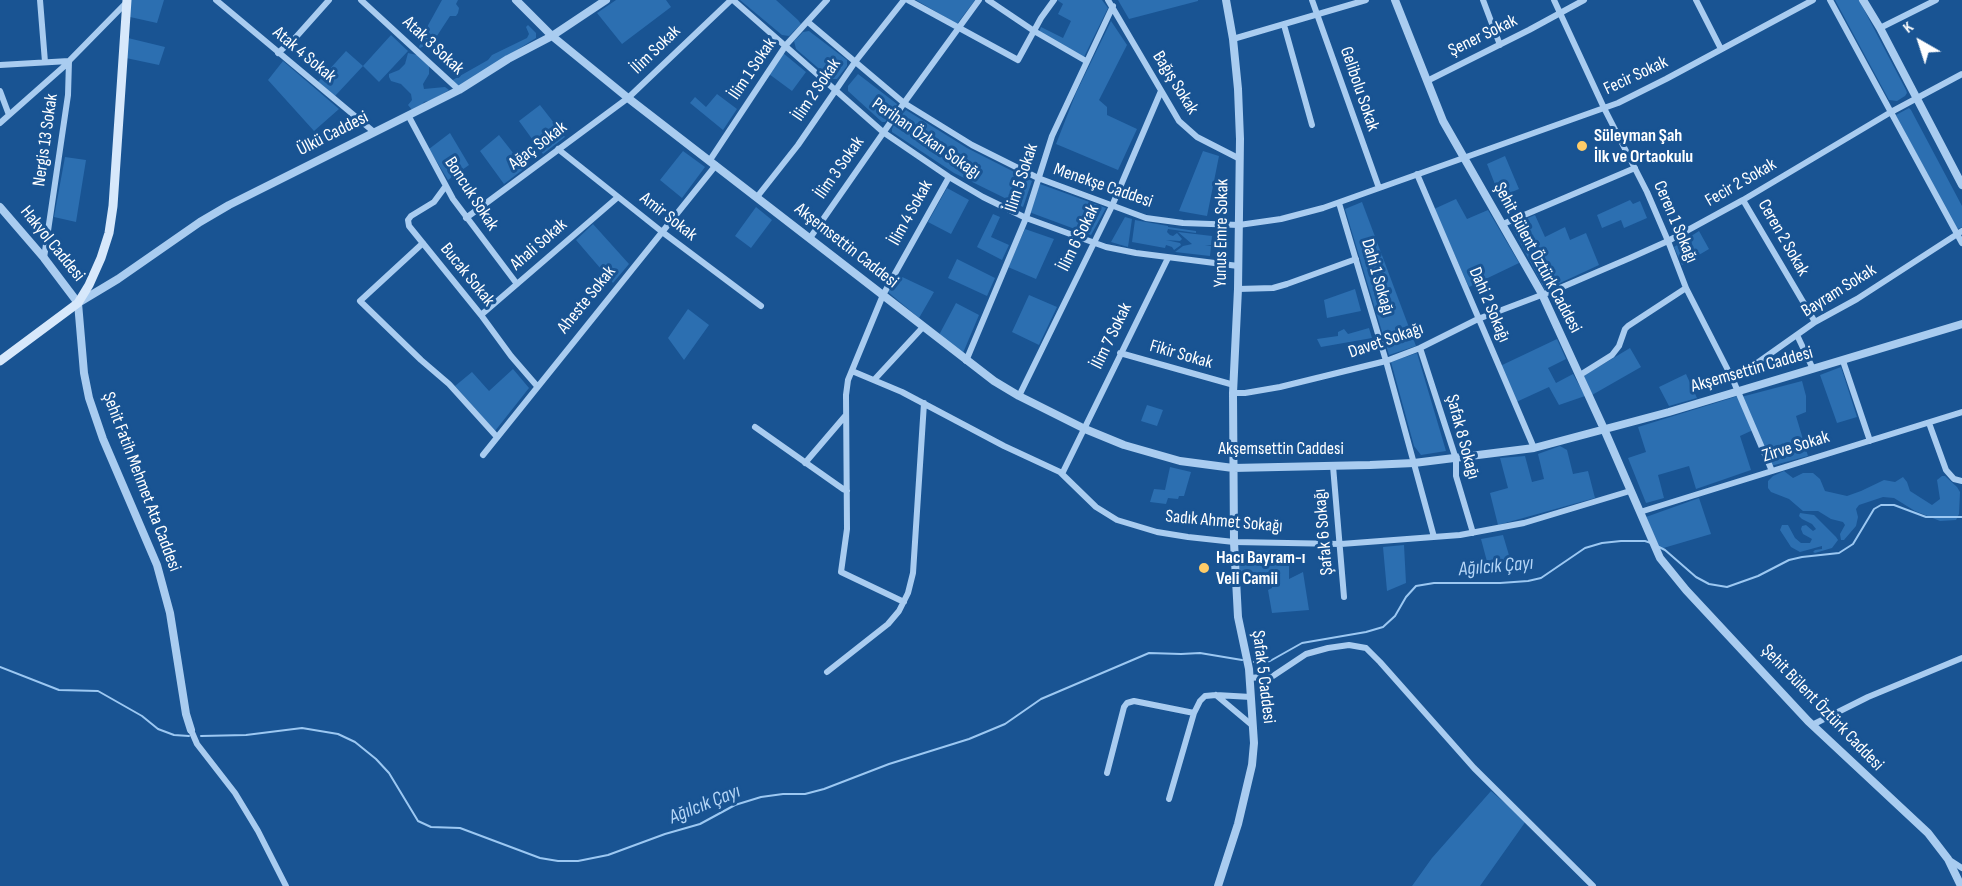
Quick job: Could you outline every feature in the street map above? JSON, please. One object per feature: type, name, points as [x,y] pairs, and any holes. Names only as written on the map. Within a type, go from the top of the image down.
[{"type":"main road","points":[[0,362],[78,303],[96,270],[111,221],[127,1]]},
{"type":"street","points":[[40,0],[45,62]]},
{"type":"street","name":"Atak 4 Sokak","points":[[216,0],[374,132]]},
{"type":"street","points":[[278,53],[296,37],[329,0]]},
{"type":"street","name":"Atak 3 Sokak","points":[[361,0],[459,90]]},
{"type":"street","name":"Akşemsettin Caddesi","points":[[516,0],[552,36],[628,98],[994,381],[1084,429],[1150,453],[1180,460],[1233,468],[1333,466],[1414,463],[1534,448],[1843,361],[1962,324]]},
{"type":"street","name":"Ülkü Caddesi","points":[[78,303],[118,279],[209,216],[459,90],[508,59],[552,36],[606,0]]},
{"type":"street","name":"Perihan Özkan Sokağı","points":[[732,0],[884,132],[949,177],[1026,218],[1115,250],[1238,266]]},
{"type":"street","name":"İlim Sokak","points":[[628,98],[732,0]]},
{"type":"street","name":"İlim 1 Sokak","points":[[713,163],[786,45],[827,0]]},
{"type":"street","points":[[906,0],[1018,60],[1054,0]]},
{"type":"street","name":"İlim 2 Sokak","points":[[757,197],[798,145],[855,62],[906,0]]},
{"type":"street","name":"İlim 3 Sokak","points":[[810,238],[979,0]]},
{"type":"street","points":[[987,0],[1086,61]]},
{"type":"street","name":"Bağış Sokak","points":[[1108,0],[1179,121],[1188,131],[1240,159]]},
{"type":"street","name":"Gelibolu Sokak","points":[[1312,0],[1379,188]]},
{"type":"street","points":[[1233,39],[1366,0]]},
{"type":"street","name":"Şehit Bülent Öztürk Caddesi","points":[[1395,0],[1443,121],[1542,294],[1604,429],[1657,553],[1686,590],[1812,725],[1918,822],[1948,859],[1961,886]]},
{"type":"street","points":[[1483,0],[1500,45]]},
{"type":"street","name":"Ceren 1 Sokağı","points":[[1554,0],[1604,108],[1635,168],[1668,241],[1686,288],[1733,380],[1772,471]]},
{"type":"street","name":"Şener Sokak","points":[[1427,81],[1584,0]]},
{"type":"street","points":[[1696,0],[1721,49]]},
{"type":"street","name":"Fecir Sokak","points":[[1464,159],[1636,94],[1813,0]]},
{"type":"street","points":[[1830,0],[1959,232],[1962,243]]},
{"type":"street","points":[[1863,0],[1962,185]]},
{"type":"street","points":[[1880,28],[1936,0]]},
{"type":"street","points":[[0,123],[69,61],[127,1]]},
{"type":"street","name":"Yunus Emre Sokak","points":[[1228,1],[1238,89],[1240,159],[1233,468]]},
{"type":"street","name":"İlim 5 Sokak","points":[[966,361],[1026,218],[1052,136],[1113,6]]},
{"type":"street","name":"Menekşe Caddesi","points":[[808,22],[904,103],[972,145],[1038,178],[1135,216],[1162,221],[1239,225],[1299,215],[1464,159]]},
{"type":"street","points":[[1284,25],[1312,125]]},
{"type":"street","points":[[0,65],[69,61]]},
{"type":"street","name":"Nergis 13 Sokak","points":[[44,258],[67,105],[69,61]]},
{"type":"street","name":"Fecir 2 Sokak","points":[[1542,294],[1668,241],[1743,200],[1891,112],[1962,74]]},
{"type":"street","points":[[0,91],[9,115]]},
{"type":"street","name":"İlim 6 Sokak","points":[[1019,396],[1112,206],[1161,91]]},
{"type":"street","name":"Ağaç Sokak","points":[[466,218],[628,98]]},
{"type":"street","name":"Boncuk Sokak","points":[[408,116],[446,187],[466,218],[517,284]]},
{"type":"street","name":"Amir Sokak","points":[[558,149],[661,231],[761,306]]},
{"type":"street","name":"Aheste Sokak","points":[[483,455],[713,163]]},
{"type":"street","points":[[1503,224],[1635,168]]},
{"type":"street","name":"Dahi 2 Sokağı","points":[[1417,174],[1534,448]]},
{"type":"street","name":"İlim 4 Sokak","points":[[904,602],[841,572],[847,529],[846,395],[852,371],[883,295],[949,177]]},
{"type":"street","name":"Bucak Sokak","points":[[446,187],[434,202],[411,216],[408,220],[409,226],[537,386]]},
{"type":"street","name":"Ahali Sokak","points":[[481,315],[618,197]]},
{"type":"street","name":"Ceren 2 Sokak","points":[[1743,200],[1815,322]]},
{"type":"street","name":"Dahi 1 Sokağı","points":[[1339,203],[1386,361],[1434,537]]},
{"type":"street","name":"Hakyol Caddesi","points":[[0,207],[44,258],[78,303]]},
{"type":"street","name":"Bayram Sokak","points":[[1733,380],[1815,322],[1857,299],[1959,232]]},
{"type":"street","points":[[423,243],[360,301],[449,384],[497,437]]},
{"type":"street","name":"İlim 7 Sokak","points":[[1062,474],[1168,258]]},
{"type":"street","points":[[1238,289],[1280,286],[1356,259]]},
{"type":"street","points":[[1580,375],[1612,355],[1628,326],[1686,288]]},
{"type":"street","name":"Davet Sokağı","points":[[1233,389],[1245,393],[1280,387],[1386,361],[1420,348],[1478,319],[1542,294]]},
{"type":"street","name":"Şehit Fatih Mehmet Ata Caddesi","points":[[78,303],[84,372],[89,398],[103,439],[162,582],[170,613],[186,714],[191,730]]},
{"type":"street","points":[[874,380],[923,327]]},
{"type":"street","points":[[1797,335],[1813,369]]},
{"type":"street","name":"Şafak 8 Sokağı","points":[[1420,348],[1456,459],[1454,465],[1456,476],[1473,533]]},
{"type":"street","name":"Fikir Sokak","points":[[1120,353],[1233,389]]},
{"type":"street","points":[[1843,361],[1870,441]]},
{"type":"street","name":"Sadık Ahmet Sokağı","points":[[852,371],[924,403],[1062,474],[1096,507],[1117,520],[1157,532],[1234,542],[1341,544],[1434,537],[1473,533],[1524,523],[1630,491]]},
{"type":"street","points":[[827,672],[882,630],[894,618],[904,602],[913,573],[924,403]]},
{"type":"street","name":"Zirve Sokak","points":[[1640,512],[1962,412]]},
{"type":"street","points":[[805,463],[846,415]]},
{"type":"street","points":[[1929,423],[1946,470],[1954,479],[1962,480]]},
{"type":"street","points":[[755,427],[847,491]]},
{"type":"street","name":"Şafak 6 Sokağı","points":[[1333,466],[1344,597]]},
{"type":"street","name":"Şafak 5 Caddesi","points":[[1218,886],[1238,824],[1254,752],[1250,678],[1238,617],[1233,468]]},
{"type":"street","points":[[1250,678],[1273,676],[1306,654],[1328,648],[1349,645],[1365,648],[1388,670],[1474,768],[1593,886]]},
{"type":"street","points":[[1812,725],[1868,697],[1962,658]]},
{"type":"street","points":[[1216,695],[1254,726]]},
{"type":"street","points":[[1169,799],[1194,713],[1203,697],[1216,695],[1251,697]]},
{"type":"street","points":[[1107,773],[1127,703],[1134,701],[1194,713]]},
{"type":"street","points":[[191,730],[197,744],[235,793],[258,831],[286,886]]},
{"type":"street","points":[[1948,859],[1962,868]]},
{"type":"shaded area","points":[[130,0],[164,0],[157,23],[130,17]]},
{"type":"shaded area","points":[[442,0],[458,0],[456,4],[459,8],[458,13],[456,16],[450,16],[433,42],[420,48],[421,38]]},
{"type":"shaded area","points":[[616,0],[666,0],[671,7],[622,44],[597,13]]},
{"type":"shaded area","points":[[740,0],[776,0],[801,24],[789,36],[782,35]]},
{"type":"shaded area","points":[[916,0],[975,0],[957,24]]},
{"type":"shaded area","points":[[1057,0],[1102,0],[1108,8],[1084,57],[1039,32],[1041,27],[1063,38],[1071,21],[1058,14],[1063,4]]},
{"type":"shaded area","points":[[1118,0],[1198,0],[1198,1],[1129,19]]},
{"type":"shaded area","points":[[1835,0],[1859,0],[1906,90],[1905,96],[1897,101],[1889,100]]},
{"type":"shaded area","points":[[1111,21],[1127,45],[1099,100],[1107,107],[1107,115],[1137,129],[1118,170],[1056,144],[1076,93]]},
{"type":"shaded area","points":[[528,25],[536,33],[536,38],[458,87],[451,81],[488,60],[492,55],[527,38],[529,34],[526,27]]},
{"type":"shaded area","points":[[809,31],[847,60],[847,66],[837,79],[831,79],[796,49],[794,41],[803,32]]},
{"type":"shaded area","points":[[391,35],[408,51],[379,82],[363,66]]},
{"type":"shaded area","points":[[128,38],[165,47],[159,65],[126,58]]},
{"type":"shaded area","points":[[346,51],[363,66],[335,96],[318,82]]},
{"type":"shaded area","points":[[408,53],[417,55],[429,65],[429,74],[423,84],[424,89],[445,87],[449,90],[412,110],[408,105],[412,100],[411,94],[401,84],[391,81],[389,77],[389,74],[399,70],[405,64]]},
{"type":"shaded area","points":[[783,53],[806,72],[792,91],[769,74]]},
{"type":"shaded area","points":[[283,61],[339,109],[314,131],[268,80]]},
{"type":"shaded area","points":[[858,74],[897,104],[885,122],[882,122],[848,91],[848,86]]},
{"type":"shaded area","points":[[717,94],[737,109],[723,130],[690,103],[695,97],[706,107]]},
{"type":"shaded area","points":[[540,105],[565,137],[543,154],[519,121]]},
{"type":"shaded area","points":[[1909,108],[1962,206],[1962,227],[1958,229],[1955,228],[1896,115]]},
{"type":"shaded area","points":[[906,110],[967,148],[1032,181],[1023,207],[954,173],[892,132],[896,121]]},
{"type":"shaded area","points":[[450,133],[469,165],[448,180],[429,149]]},
{"type":"shaded area","points":[[499,135],[525,168],[504,184],[480,151]]},
{"type":"shaded area","points":[[683,151],[705,167],[682,198],[660,180]]},
{"type":"shaded area","points":[[1203,151],[1219,156],[1207,216],[1179,211]]},
{"type":"shaded area","points":[[1505,156],[1519,189],[1500,197],[1487,164]]},
{"type":"shaded area","points":[[65,157],[86,160],[76,222],[54,217]]},
{"type":"shaded area","points":[[1040,184],[1106,208],[1091,235],[1029,212]]},
{"type":"shaded area","points":[[947,188],[969,200],[951,234],[928,222]]},
{"type":"shaded area","points":[[1456,199],[1467,219],[1488,210],[1519,263],[1469,287],[1434,209]]},
{"type":"shaded area","points":[[1630,200],[1633,204],[1640,201],[1647,218],[1624,228],[1621,220],[1602,228],[1597,215]]},
{"type":"shaded area","points":[[1362,202],[1416,346],[1389,355],[1345,209]]},
{"type":"shaded area","points":[[756,207],[772,220],[751,248],[735,236]]},
{"type":"shaded area","points":[[993,214],[1000,217],[991,237],[1009,245],[1002,260],[977,247]]},
{"type":"shaded area","points":[[1535,215],[1545,237],[1565,227],[1570,240],[1586,233],[1599,265],[1545,290],[1511,225]]},
{"type":"shaded area","points":[[1125,217],[1132,219],[1128,247],[1111,242]]},
{"type":"shaded area","points":[[1135,220],[1196,231],[1196,233],[1168,229],[1167,232],[1170,235],[1177,233],[1182,239],[1180,241],[1166,240],[1180,243],[1181,245],[1174,250],[1166,245],[1165,248],[1132,242]]},
{"type":"shaded area","points":[[593,224],[629,264],[613,283],[576,240]]},
{"type":"shaded area","points":[[1025,229],[1054,239],[1036,279],[1008,267]]},
{"type":"shaded area","points":[[1699,231],[1709,249],[1682,265],[1674,247]]},
{"type":"shaded area","points":[[1178,232],[1212,236],[1211,245],[1205,245],[1211,246],[1210,256],[1175,252],[1183,246],[1192,244]]},
{"type":"shaded area","points":[[957,259],[995,278],[987,296],[948,278]]},
{"type":"shaded area","points":[[898,275],[934,292],[919,318],[888,292]]},
{"type":"shaded area","points":[[1355,289],[1361,311],[1327,318],[1324,300]]},
{"type":"shaded area","points":[[1029,295],[1057,307],[1039,345],[1012,332]]},
{"type":"shaded area","points":[[956,303],[979,315],[963,353],[939,335]]},
{"type":"shaded area","points":[[688,309],[709,325],[684,360],[668,338]]},
{"type":"shaded area","points":[[1369,328],[1372,338],[1321,347],[1317,339],[1338,336],[1338,332],[1344,329],[1348,334]]},
{"type":"shaded area","points":[[1557,339],[1566,359],[1548,368],[1556,383],[1573,374],[1585,396],[1559,405],[1549,387],[1514,403],[1498,367]]},
{"type":"shaded area","points":[[1630,348],[1641,367],[1592,395],[1584,376]]},
{"type":"shaded area","points":[[1417,353],[1446,451],[1421,455],[1414,446],[1391,362]]},
{"type":"shaded area","points":[[1841,367],[1857,417],[1837,423],[1820,375]]},
{"type":"shaded area","points":[[513,369],[529,388],[495,431],[455,386],[472,372],[489,391]]},
{"type":"shaded area","points":[[1686,374],[1697,398],[1669,406],[1659,387]]},
{"type":"shaded area","points":[[1802,381],[1806,396],[1806,412],[1796,416],[1808,456],[1771,466],[1741,397]]},
{"type":"shaded area","points":[[1738,396],[1753,430],[1740,436],[1751,470],[1696,489],[1689,466],[1658,475],[1664,498],[1646,503],[1628,458],[1646,452],[1638,427]]},
{"type":"shaded area","points":[[1147,405],[1163,410],[1157,426],[1141,421]]},
{"type":"shaded area","points":[[1560,446],[1567,450],[1573,474],[1588,471],[1595,498],[1498,525],[1490,493],[1508,488],[1500,458],[1525,456],[1532,482],[1544,479],[1538,454]]},
{"type":"shaded area","points":[[1170,467],[1191,472],[1184,496],[1179,496],[1178,499],[1168,498],[1166,504],[1150,502],[1154,489],[1165,490]]},
{"type":"shaded area","points":[[1784,471],[1793,478],[1803,473],[1813,473],[1820,479],[1825,491],[1847,496],[1884,480],[1895,482],[1903,477],[1910,491],[1932,505],[1940,499],[1937,480],[1945,476],[1960,492],[1959,514],[1956,520],[1940,521],[1915,511],[1894,498],[1883,497],[1859,505],[1856,509],[1858,517],[1856,526],[1844,540],[1841,540],[1840,534],[1845,525],[1843,522],[1831,519],[1818,511],[1803,511],[1789,499],[1771,492],[1768,488],[1768,481]]},
{"type":"shaded area","points":[[1699,498],[1711,534],[1660,549],[1646,517]]},
{"type":"shaded area","points":[[1800,513],[1814,515],[1836,537],[1838,540],[1832,548],[1815,553],[1813,552],[1822,549],[1822,546],[1800,552],[1791,547],[1780,530],[1782,525],[1788,525],[1795,538],[1801,543],[1810,543],[1812,539],[1803,534],[1802,526],[1806,525],[1813,531],[1816,529],[1799,516]]},
{"type":"shaded area","points":[[1503,535],[1511,562],[1489,569],[1481,539]]},
{"type":"shaded area","points":[[1404,545],[1406,583],[1387,591],[1383,547]]},
{"type":"shaded area","points":[[1245,550],[1289,552],[1289,579],[1303,572],[1309,610],[1272,613],[1268,590],[1272,588],[1271,576],[1240,578],[1239,556]]},
{"type":"shaded area","points":[[1491,791],[1526,821],[1480,886],[1412,886],[1432,858]]},
{"type":"waterway","name":"Ağılcık Çayı","points":[[1659,547],[1696,577],[1709,584],[1727,587],[1758,576],[1789,560],[1839,553],[1853,544],[1874,509],[1881,505],[1894,505],[1926,517],[1962,517]]},
{"type":"waterway","name":"Ağılcık Çayı","points":[[1254,662],[1270,661],[1302,643],[1383,627],[1395,616],[1406,597],[1416,586],[1434,583],[1528,581],[1541,578],[1585,548],[1621,541],[1651,543]]},
{"type":"waterway","name":"Ağılcık Çayı","points":[[201,736],[246,735],[302,728],[338,734],[355,742],[389,773],[418,821],[431,827],[460,828],[540,858],[578,861],[608,855],[700,824],[735,805],[761,797],[805,794],[824,789],[889,764],[969,739],[1005,724],[1041,699],[1149,653],[1200,653],[1242,660]]},
{"type":"waterway","name":"Ağılcık Çayı","points":[[0,667],[59,690],[98,691],[142,716],[158,729],[174,735],[189,736]]},
{"type":"place","name":"Süleyman Şah İlk ve Ortaokulu","points":[[1582,146]]},
{"type":"place","name":"Hacı Bayram-ı Veli Camii","points":[[1204,568]]}]
